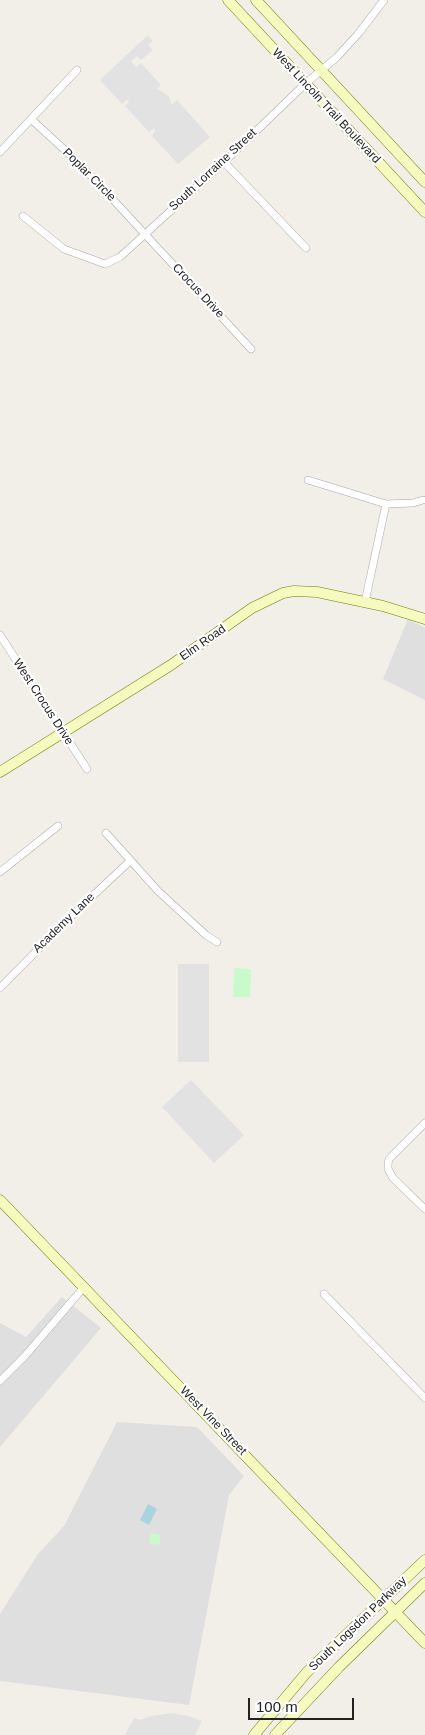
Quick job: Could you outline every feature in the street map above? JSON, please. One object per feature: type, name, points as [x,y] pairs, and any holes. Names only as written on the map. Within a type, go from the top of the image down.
[{"type":"main road","name":"West Lincoln Trail Boulevard","points":[[228,0],[425,212]]},
{"type":"main road","name":"West Lincoln Trail Boulevard","points":[[256,0],[425,182]]},
{"type":"main road","name":"Elm Road","points":[[0,772],[163,670],[252,608],[272,597],[294,591],[305,591],[401,610],[425,620]]},
{"type":"main road","name":"West Vine Street","points":[[0,1200],[425,1643]]},
{"type":"main road","name":"South Logsdon Parkway","points":[[254,1735],[307,1672],[425,1560]]},
{"type":"main road","name":"South Logsdon Parkway","points":[[275,1735],[339,1666],[425,1583]]},
{"type":"street","name":"South Lorraine Street","points":[[23,216],[64,249],[106,264],[120,257],[144,233],[224,162],[305,84],[337,57],[358,34],[384,0]]},
{"type":"street","points":[[0,152],[76,70]]},
{"type":"street","name":"Poplar Circle","points":[[31,119],[82,166],[144,233]]},
{"type":"street","points":[[224,162],[306,248]]},
{"type":"street","name":"Crocus Drive","points":[[144,233],[251,349]]},
{"type":"street","points":[[308,480],[386,504],[413,503],[423,500]]},
{"type":"street","points":[[365,602],[386,504]]},
{"type":"street","name":"West Crocus Drive","points":[[0,636],[87,768]]},
{"type":"street","points":[[0,872],[58,826]]},
{"type":"street","points":[[106,833],[158,891],[216,942]]},
{"type":"street","name":"Academy Lane","points":[[0,988],[68,918],[130,861]]},
{"type":"street","points":[[425,1123],[389,1159],[388,1169],[393,1178],[425,1209]]},
{"type":"street","points":[[0,1381],[25,1356],[84,1287]]},
{"type":"street","points":[[324,1294],[425,1398]]},
{"type":"shaded area","points":[[148,35],[153,41],[148,45],[153,50],[141,60],[137,56],[131,61],[136,67],[141,63],[161,85],[157,89],[170,98],[171,105],[177,100],[210,137],[178,164],[152,136],[155,131],[154,128],[149,132],[125,106],[129,102],[128,100],[122,104],[100,80]]},
{"type":"shaded area","points":[[408,619],[425,628],[425,700],[383,679]]},
{"type":"shaded area","points":[[178,964],[209,964],[209,1062],[178,1062]]},
{"type":"shaded area","points":[[191,1080],[244,1135],[214,1163],[162,1107]]},
{"type":"shaded area","points":[[62,1297],[101,1328],[0,1447],[0,1323],[26,1337]]},
{"type":"shaded area","points":[[117,1422],[197,1427],[244,1476],[229,1495],[189,1705],[0,1681],[0,1614],[38,1554],[64,1526]]},
{"type":"shaded area","points":[[172,1713],[202,1721],[195,1735],[125,1735],[134,1718],[140,1720],[151,1716]]},
{"type":"green space","points":[[234,968],[251,969],[250,997],[233,997]]},
{"type":"green space","points":[[151,1533],[161,1535],[159,1545],[149,1543]]},
{"type":"water","points":[[148,1504],[157,1509],[149,1525],[140,1520]]}]
